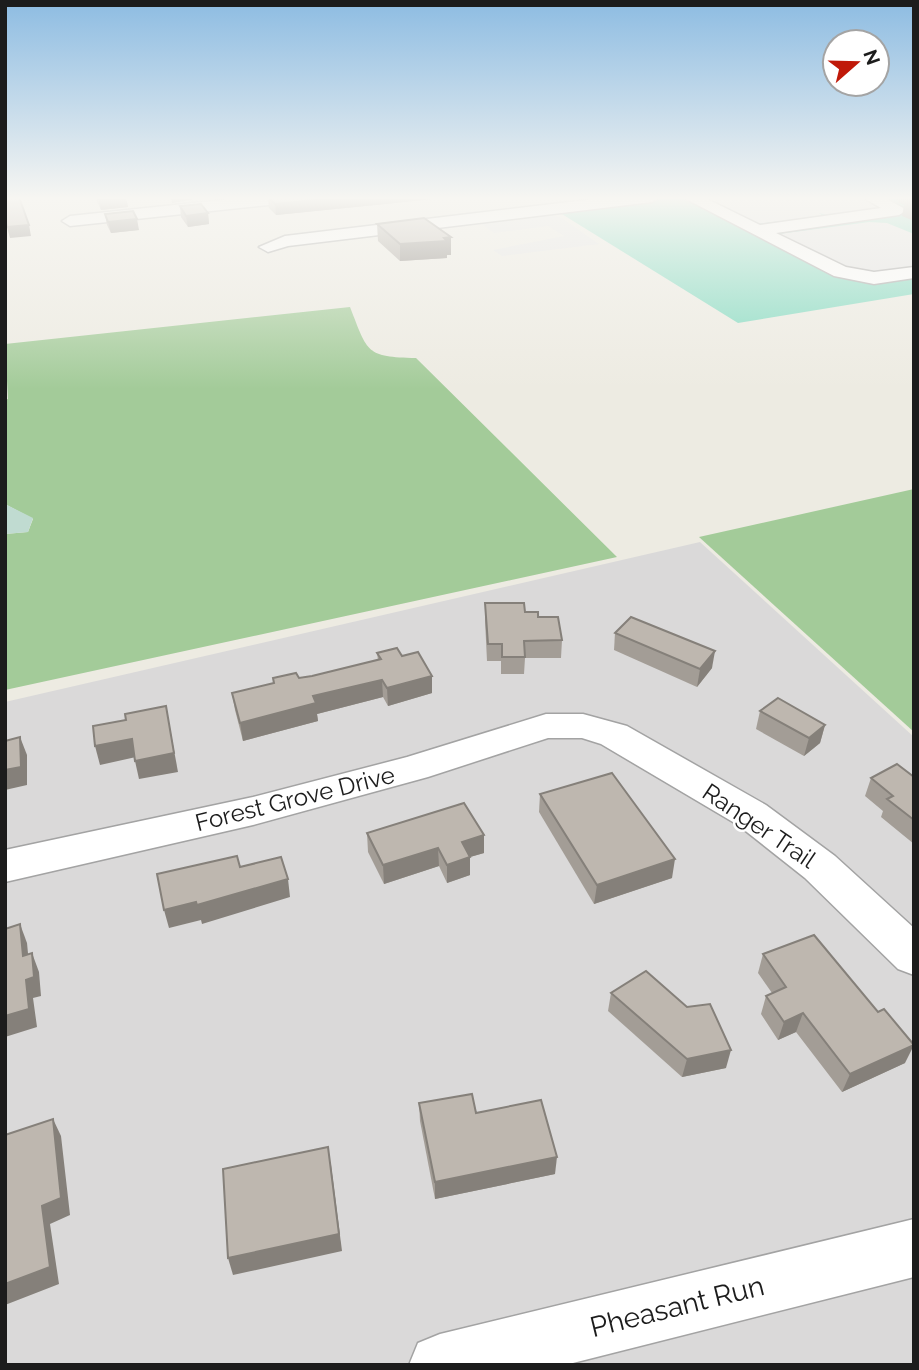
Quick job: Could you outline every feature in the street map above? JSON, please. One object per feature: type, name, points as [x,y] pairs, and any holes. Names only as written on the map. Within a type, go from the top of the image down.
[{"type":"street","points":[[818,261],[841,272],[874,278],[914,272]]},
{"type":"street","name":"Forest Grove Drive","points":[[5,866],[265,808],[414,768],[546,726],[583,726]]},
{"type":"street","name":"Ranger Trail","points":[[583,726],[614,735],[752,815],[820,867],[914,956]]},
{"type":"street","name":"Pheasant Run","points":[[440,1365],[551,1351],[914,1248]]},
{"type":"shaded area","points":[[835,261],[914,261],[914,268],[860,273]]},
{"type":"shaded area","points":[[5,504],[33,518],[28,532],[5,534]]},
{"type":"shaded area","points":[[700,542],[914,737],[914,1365],[5,1365],[5,702]]},
{"type":"green space","points":[[638,261],[914,261],[914,294],[738,323]]},
{"type":"green space","points":[[350,307],[361,334],[371,349],[387,356],[416,358],[617,557],[5,690],[5,534],[28,532],[33,519],[5,504],[5,400],[8,399],[5,344]]},
{"type":"green space","points":[[914,489],[914,732],[699,537]]},
{"type":"building","points":[[485,603],[524,603],[525,612],[538,612],[538,617],[558,617],[562,640],[524,641],[525,657],[502,657],[502,644],[488,644]]},
{"type":"building","points":[[631,617],[715,651],[700,669],[615,633]]},
{"type":"building","points":[[397,648],[402,656],[418,652],[432,676],[387,688],[382,680],[313,696],[316,703],[240,723],[232,693],[274,683],[273,678],[296,673],[299,678],[312,676],[381,659],[377,653]]},
{"type":"building","points":[[778,698],[825,725],[809,738],[760,711]]},
{"type":"building","points":[[166,706],[174,753],[135,761],[132,739],[95,746],[93,726],[126,720],[125,714]]},
{"type":"building","points":[[20,737],[21,767],[5,770],[5,741]]},
{"type":"building","points":[[897,764],[914,777],[914,820],[887,799],[893,796],[871,778]]},
{"type":"building","points":[[612,773],[675,859],[597,885],[540,794]]},
{"type":"building","points":[[464,803],[484,835],[462,842],[470,857],[447,865],[438,848],[383,865],[367,833]]},
{"type":"building","points":[[237,856],[240,867],[281,857],[288,879],[197,905],[196,902],[164,910],[157,874]]},
{"type":"building","points":[[20,924],[23,956],[32,953],[34,977],[26,980],[29,1009],[5,1016],[5,929]]},
{"type":"building","points":[[814,935],[878,1012],[884,1009],[914,1045],[850,1074],[803,1013],[784,1022],[766,996],[786,987],[763,954]]},
{"type":"building","points":[[646,971],[687,1007],[710,1004],[731,1050],[687,1059],[611,993]]},
{"type":"building","points":[[472,1094],[476,1113],[541,1100],[557,1157],[435,1182],[419,1103]]},
{"type":"building","points":[[53,1119],[61,1198],[42,1206],[50,1267],[5,1284],[5,1135]]},
{"type":"building","points":[[328,1147],[339,1234],[228,1258],[223,1169]]}]
